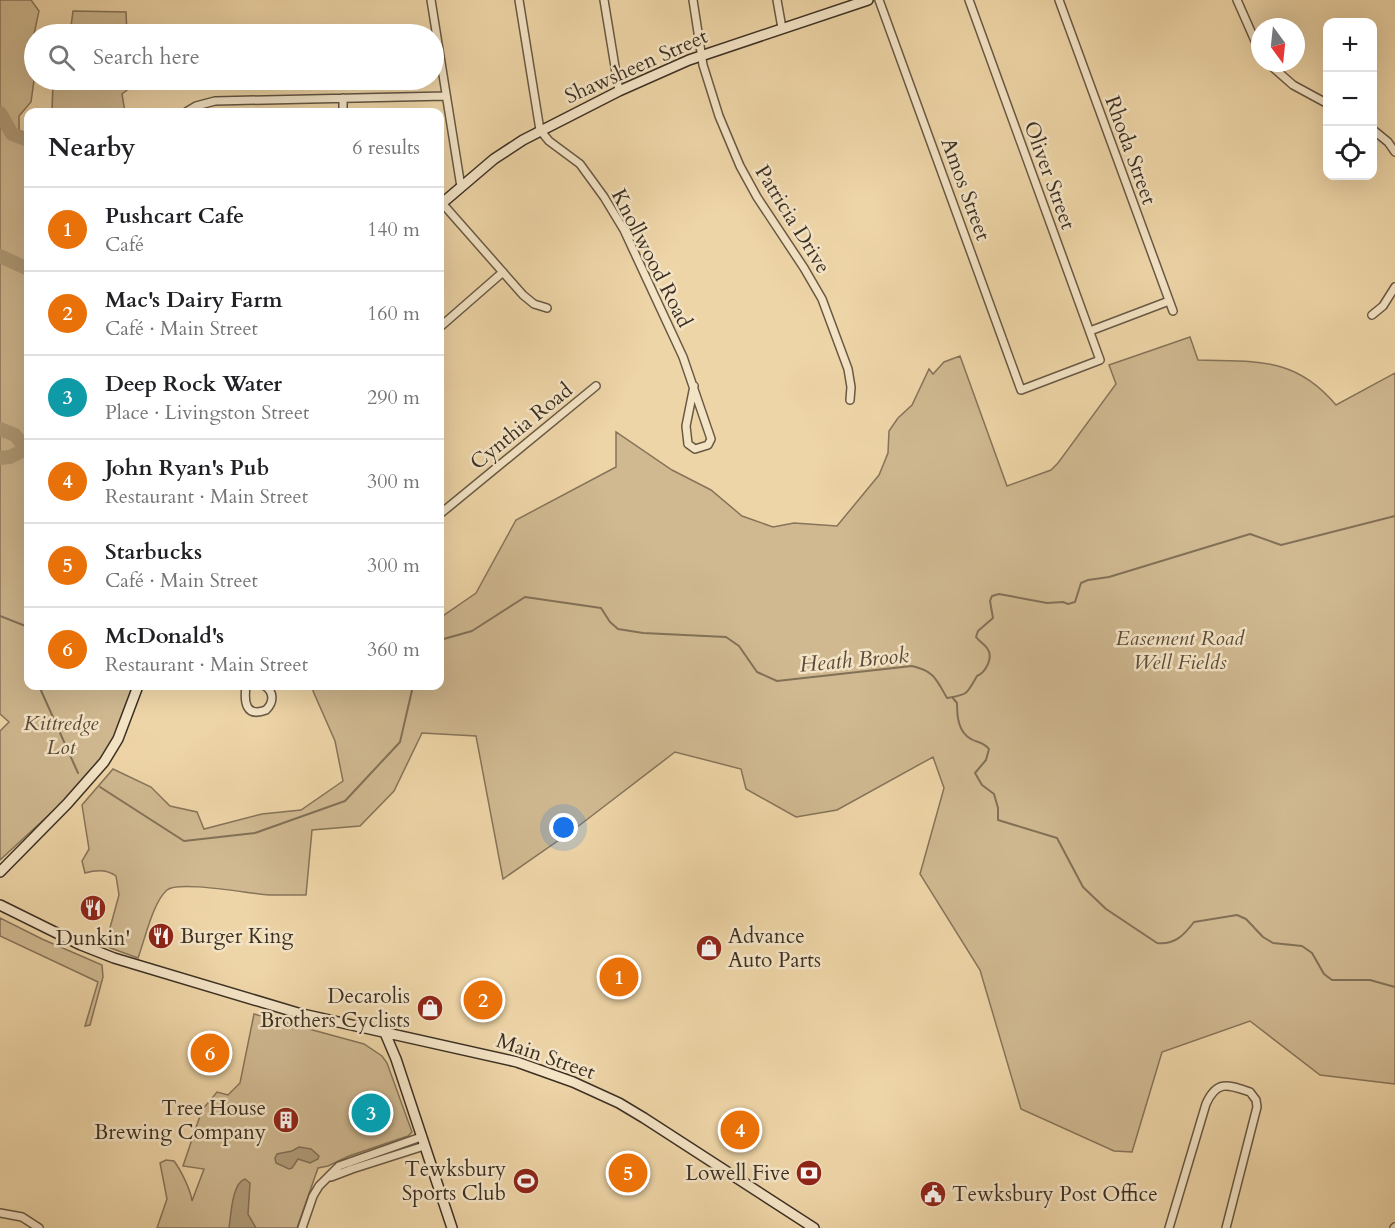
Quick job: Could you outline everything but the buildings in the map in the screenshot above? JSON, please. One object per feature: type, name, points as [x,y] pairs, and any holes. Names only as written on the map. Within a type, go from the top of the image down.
[{"type":"main road","name":"Shawsheen Street","points":[[444,201],[499,155],[540,130],[619,91],[701,55],[868,0]]},
{"type":"main road","points":[[0,872],[105,762],[118,739],[136,690]]},
{"type":"main road","name":"Main Street","points":[[0,905],[83,946],[114,958],[298,1013],[517,1062],[592,1090],[670,1133],[814,1228]]},
{"type":"main road","points":[[385,1033],[396,1059],[452,1228]]},
{"type":"street","points":[[431,0],[435,24]]},
{"type":"street","points":[[519,0],[540,130]]},
{"type":"street","points":[[604,0],[619,91]]},
{"type":"street","name":"Patricia Drive","points":[[693,0],[701,55],[710,90],[740,166],[764,208],[811,279],[827,311],[848,369],[851,387],[850,400]]},
{"type":"street","points":[[777,0],[782,28]]},
{"type":"street","name":"Amos Street","points":[[879,0],[1021,390],[1100,360]]},
{"type":"street","name":"Oliver Street","points":[[969,0],[1100,360]]},
{"type":"street","name":"Rhoda Street","points":[[1059,0],[1173,311]]},
{"type":"street","points":[[1237,0],[1251,32]]},
{"type":"street","points":[[1278,72],[1293,85],[1323,101]]},
{"type":"street","points":[[444,83],[461,187]]},
{"type":"street","points":[[192,108],[215,101],[446,96]]},
{"type":"street","points":[[344,98],[344,108]]},
{"type":"street","name":"Knollwood Road","points":[[540,130],[549,141],[580,164],[597,185],[635,254],[674,336],[694,386],[711,441],[705,447],[696,449],[689,446],[686,433],[694,386]]},
{"type":"street","points":[[1377,133],[1388,142],[1395,152]]},
{"type":"street","points":[[444,207],[528,300],[547,308]]},
{"type":"street","points":[[444,324],[503,272]]},
{"type":"street","points":[[1372,315],[1383,306],[1395,287]]},
{"type":"street","points":[[1090,331],[1169,301]]},
{"type":"street","name":"Cynthia Road","points":[[444,509],[596,386]]},
{"type":"street","points":[[245,690],[244,700],[246,705],[258,712],[268,708],[272,701],[269,690]]},
{"type":"street","points":[[1169,1228],[1206,1104],[1215,1089],[1225,1085],[1250,1092],[1256,1100],[1257,1107],[1226,1228]]},
{"type":"street","points":[[302,1228],[313,1196],[319,1186],[329,1178],[422,1142]]},
{"type":"street","points":[[0,1213],[22,1217],[39,1228]]},
{"type":"green space","name":"Kittredge Lot","points":[[0,0],[31,0],[39,11],[36,24],[24,24],[24,90],[33,90],[31,102],[19,116],[19,130],[24,132],[24,690],[134,690],[127,724],[91,780],[54,816],[51,813],[0,860],[0,731],[9,722],[0,714]]},
{"type":"green space","points":[[73,11],[126,12],[127,24],[71,24]]},
{"type":"green space","points":[[53,90],[127,90],[122,94],[124,108],[52,108]]},
{"type":"green space","name":"Easement Road Well Fields","points":[[1190,337],[1198,360],[1256,362],[1290,370],[1321,389],[1336,405],[1395,373],[1395,1084],[1320,1075],[1250,1021],[1162,1052],[1132,1152],[1114,1151],[1021,1109],[980,970],[920,874],[944,788],[933,757],[837,810],[796,817],[746,789],[741,769],[675,752],[572,831],[503,879],[476,736],[422,733],[394,791],[360,826],[312,830],[306,895],[269,895],[199,887],[174,887],[167,890],[158,903],[138,958],[105,946],[119,895],[116,876],[101,871],[85,873],[82,861],[89,849],[82,805],[113,769],[151,787],[170,806],[197,812],[204,829],[262,814],[301,810],[343,781],[335,741],[313,690],[444,690],[444,615],[476,593],[516,520],[616,467],[616,432],[672,470],[711,490],[742,516],[773,527],[794,523],[837,526],[879,475],[888,453],[889,431],[898,418],[912,405],[929,369],[933,374],[944,362],[960,356],[1007,486],[1051,470],[1058,463],[1116,384],[1109,365]]},
{"type":"green space","points":[[0,918],[102,965],[103,977],[90,1025],[85,1026],[98,982],[0,936]]},
{"type":"green space","points":[[254,1014],[364,1044],[382,1056],[387,1063],[412,1132],[408,1136],[318,1168],[297,1228],[157,1228],[167,1199],[160,1163],[166,1160],[174,1161],[190,1192],[192,1201],[204,1169],[183,1166],[202,1110],[217,1092],[228,1095],[240,1083]]},
{"type":"shaded area","points":[[299,1147],[311,1149],[319,1156],[318,1159],[310,1163],[298,1159],[289,1169],[276,1163],[277,1154]]},
{"type":"shaded area","points":[[245,1179],[250,1183],[248,1214],[256,1228],[229,1228],[235,1193],[237,1187]]},
{"type":"waterway","points":[[0,113],[12,134],[24,138]]},
{"type":"waterway","points":[[0,256],[24,267]]},
{"type":"waterway","points":[[0,429],[15,435],[23,445],[22,451],[10,457],[0,458]]},
{"type":"waterway","name":"Heath Brook","points":[[444,639],[472,631],[525,597],[601,608],[610,622],[618,629],[643,633],[726,637],[739,646],[757,672],[777,681],[912,666],[930,673],[947,698],[966,693],[988,664],[989,652],[976,637],[978,631],[993,618],[990,601],[992,596],[999,594],[1047,603],[1068,604],[1075,602],[1081,583],[1088,580],[1109,577],[1250,534],[1281,545],[1395,516]]},
{"type":"waterway","name":"Heath Brook","points":[[0,616],[24,625]]},
{"type":"waterway","name":"Heath Brook","points":[[41,690],[78,773]]},
{"type":"waterway","name":"Heath Brook","points":[[100,787],[184,841],[255,833],[345,801],[400,742],[412,690]]},
{"type":"waterway","points":[[952,697],[957,703],[958,718],[963,732],[989,749],[986,760],[975,773],[982,785],[994,794],[998,808],[998,820],[1057,838],[1083,887],[1106,909],[1157,943],[1174,941],[1194,922],[1237,915],[1246,919],[1263,937],[1273,943],[1302,946],[1312,953],[1324,974],[1332,980],[1370,980],[1395,987]]},
{"type":"place","name":"Dunkin'","points":[[93,908]]},
{"type":"place","name":"Burger King","points":[[161,936]]},
{"type":"place","name":"Advance Auto Parts","points":[[709,948]]},
{"type":"place","name":"Pushcart Cafe","points":[[619,977]]},
{"type":"place","name":"Mac's Dairy Farm","points":[[483,1000]]},
{"type":"place","name":"Decarolis Brothers Cyclists","points":[[430,1008]]},
{"type":"place","name":"McDonald's","points":[[210,1053]]},
{"type":"place","name":"Deep Rock Water","points":[[371,1113]]},
{"type":"place","name":"Tree House Brewing Company","points":[[286,1120]]},
{"type":"place","name":"John Ryan's Pub","points":[[740,1130]]},
{"type":"place","name":"Starbucks","points":[[628,1173]]},
{"type":"place","name":"Lowell Five","points":[[809,1173]]},
{"type":"place","name":"Tewksbury Sports Club","points":[[526,1181]]},
{"type":"place","name":"Tewksbury Post Office","points":[[933,1194]]}]
